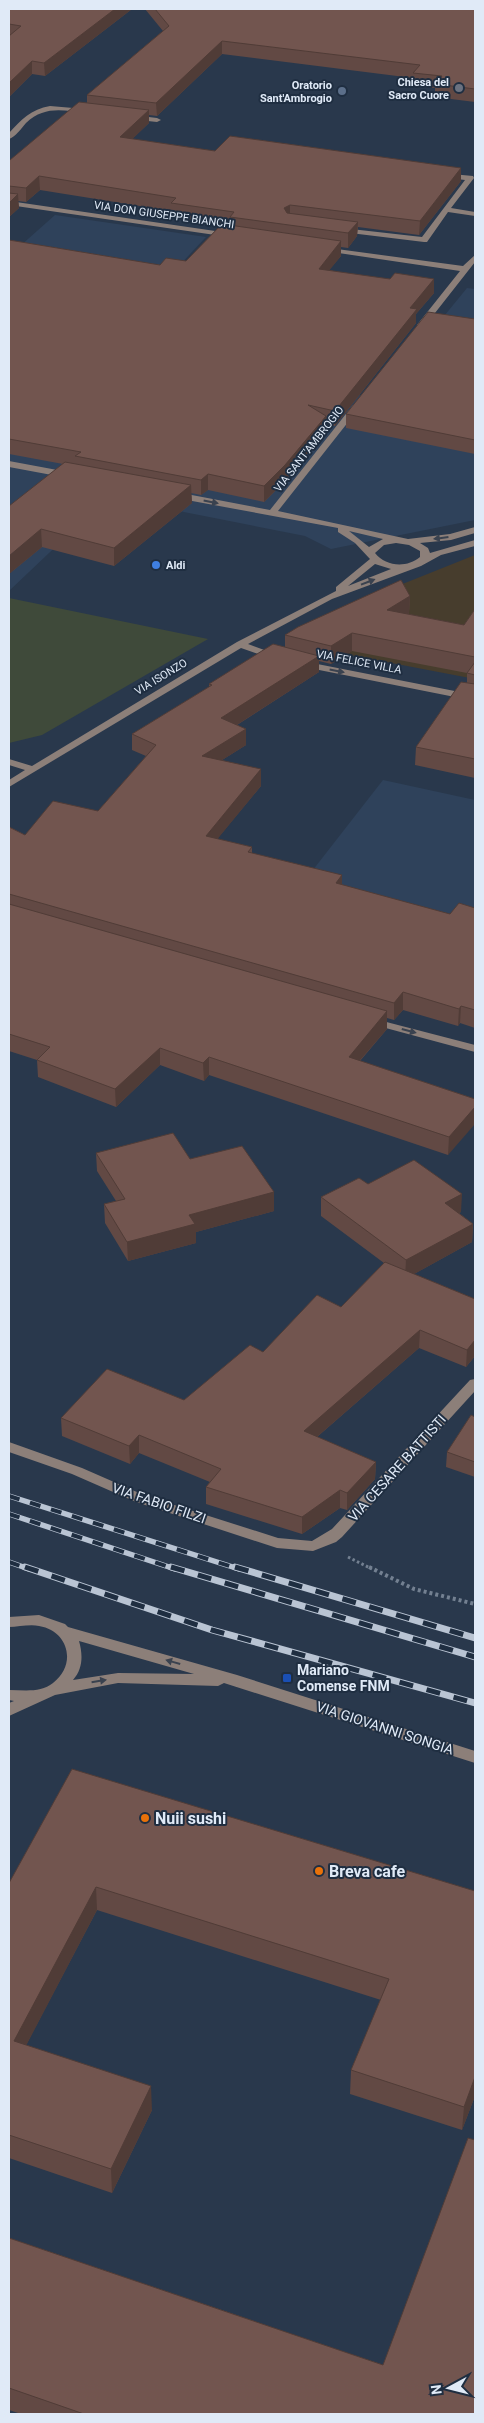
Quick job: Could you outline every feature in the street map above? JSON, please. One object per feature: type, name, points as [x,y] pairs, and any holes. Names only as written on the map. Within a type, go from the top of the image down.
[{"type":"street","points":[[9,136],[31,113],[39,110],[60,108],[93,112]]},
{"type":"street","points":[[120,116],[157,120]]},
{"type":"street","points":[[328,228],[424,240],[470,178],[431,173]]},
{"type":"street","name":"VIA DON GIUSEPPE BIANCHI","points":[[9,203],[242,237]]},
{"type":"street","points":[[447,210],[475,214]]},
{"type":"street","points":[[319,248],[465,270]]},
{"type":"street","points":[[418,329],[475,257]]},
{"type":"street","name":"VIA SANT'AMBROGIO","points":[[272,513],[364,398]]},
{"type":"street","points":[[9,464],[77,477]]},
{"type":"street","points":[[165,493],[327,523],[403,541],[425,550],[425,558],[475,543]]},
{"type":"street","points":[[327,523],[353,538],[372,556],[388,566],[407,566]]},
{"type":"street","points":[[403,541],[443,538],[475,530]]},
{"type":"street","name":"VIA ISONZO","points":[[329,597],[372,556],[376,545],[382,542],[403,541]]},
{"type":"street","name":"VIA ISONZO","points":[[9,784],[240,644],[329,597],[415,564],[425,558]]},
{"type":"street","name":"VIA FELICE VILLA","points":[[240,644],[289,661],[475,698]]},
{"type":"street","points":[[9,762],[33,769]]},
{"type":"street","points":[[360,1017],[475,1049]]},
{"type":"street","name":"VIA CESARE BATTISTI","points":[[317,1545],[331,1538],[347,1524],[475,1383]]},
{"type":"street","name":"VIA FABIO FILZI","points":[[9,1447],[77,1471],[141,1499],[277,1543],[317,1545]]},
{"type":"street","points":[[9,1612],[27,1619]]},
{"type":"street","points":[[9,1622],[27,1619]]},
{"type":"street","name":"VIA GIOVANNI SONGIA","points":[[27,1619],[50,1623],[64,1631],[237,1681],[475,1757]]},
{"type":"street","points":[[9,1710],[45,1692],[72,1674],[77,1660],[76,1647],[64,1631]]},
{"type":"street","name":"VIA GIOVANNI SONGIA","points":[[45,1692],[118,1678],[237,1681]]},
{"type":"street","points":[[9,1695],[29,1696],[45,1692]]},
{"type":"path","points":[[317,1545],[414,1589],[475,1604]]},
{"type":"shaded area","points":[[55,215],[206,237],[99,351],[377,398],[467,288],[475,289],[475,520],[331,549],[305,536],[108,497],[9,591],[9,246],[19,247]]},
{"type":"shaded area","points":[[475,555],[475,679],[287,643],[370,597]]},
{"type":"shaded area","points":[[383,780],[475,800],[475,923],[302,884]]},
{"type":"green space","points":[[9,598],[208,639],[42,735],[9,743]]},
{"type":"building","points":[[9,9],[115,9],[44,63],[32,61],[9,83],[9,36],[21,26],[9,24]]},
{"type":"building","points":[[155,9],[475,9],[475,89],[436,84],[442,76],[413,73],[420,65],[222,41],[156,103],[87,95],[169,26]]},
{"type":"building","points":[[79,102],[149,110],[120,137],[215,151],[230,136],[461,168],[420,221],[290,205],[284,208],[287,213],[358,222],[348,233],[230,217],[234,212],[171,203],[176,198],[39,176],[26,188],[9,186],[9,160]]},
{"type":"building","points":[[9,193],[18,194],[9,203]]},
{"type":"building","points":[[222,224],[341,241],[319,269],[390,279],[395,273],[434,279],[410,308],[417,309],[335,411],[308,405],[326,416],[285,465],[264,486],[208,474],[201,480],[75,456],[81,452],[9,439],[9,240],[160,265],[166,258],[186,261]]},
{"type":"building","points":[[428,312],[475,319],[475,440],[346,414]]},
{"type":"building","points":[[65,462],[191,485],[114,548],[41,529],[9,556],[9,506]]},
{"type":"building","points":[[401,580],[410,596],[387,610],[464,625],[475,609],[475,657],[352,633],[331,646],[285,635],[298,627]]},
{"type":"building","points":[[273,644],[319,656],[221,718],[246,729],[202,756],[261,769],[206,836],[252,847],[248,852],[342,875],[336,883],[450,914],[459,903],[475,908],[475,1010],[461,1006],[459,1009],[403,992],[394,1003],[9,894],[9,827],[25,835],[53,801],[98,811],[156,745],[132,734],[212,685],[209,684]]},
{"type":"building","points":[[475,662],[475,675],[467,673]]},
{"type":"building","points":[[461,682],[475,684],[475,759],[416,747]]},
{"type":"building","points":[[9,904],[387,1011],[349,1057],[475,1099],[475,1107],[449,1137],[209,1057],[203,1063],[160,1048],[115,1089],[37,1060],[50,1047],[9,1034]]},
{"type":"building","points":[[173,1133],[190,1159],[242,1146],[274,1192],[189,1215],[195,1224],[127,1242],[104,1204],[125,1199],[96,1153]]},
{"type":"building","points":[[414,1160],[462,1194],[445,1203],[473,1224],[406,1260],[321,1197],[359,1178],[368,1184]]},
{"type":"building","points":[[385,1262],[475,1299],[475,1340],[467,1350],[420,1330],[304,1431],[376,1462],[347,1493],[340,1490],[302,1517],[206,1487],[221,1469],[139,1435],[129,1446],[61,1418],[107,1369],[184,1400],[250,1345],[263,1352],[317,1295],[341,1307]]},
{"type":"building","points":[[471,1415],[475,1417],[475,1462],[447,1452]]},
{"type":"building","points":[[72,1769],[475,1891],[475,2077],[464,2107],[351,2070],[389,1979],[96,1887],[14,2041],[151,2086],[111,2169],[9,2135],[9,1883]]},
{"type":"building","points":[[468,2138],[475,2140],[475,2414],[84,2414],[9,2388],[9,2238],[383,2365]]},
{"type":"railway","points":[[9,1496],[239,1569]]},
{"type":"railway","points":[[9,1514],[175,1569]]},
{"type":"railway","points":[[9,1562],[29,1569]]},
{"type":"railway","points":[[25,1567],[212,1630],[475,1703]]},
{"type":"railway","points":[[171,1567],[475,1657]]},
{"type":"railway","points":[[235,1567],[475,1638]]},
{"type":"place","name":"Chiesa del Sacro Cuore","points":[[459,88]]},
{"type":"place","name":"Oratorio Sant'Ambrogio","points":[[342,91]]},
{"type":"place","name":"Aldi","points":[[156,565]]},
{"type":"place","name":"Mariano Comense FNM","points":[[287,1678]]},
{"type":"place","name":"Nuii sushi","points":[[145,1818]]},
{"type":"place","name":"Breva cafe","points":[[319,1871]]}]
